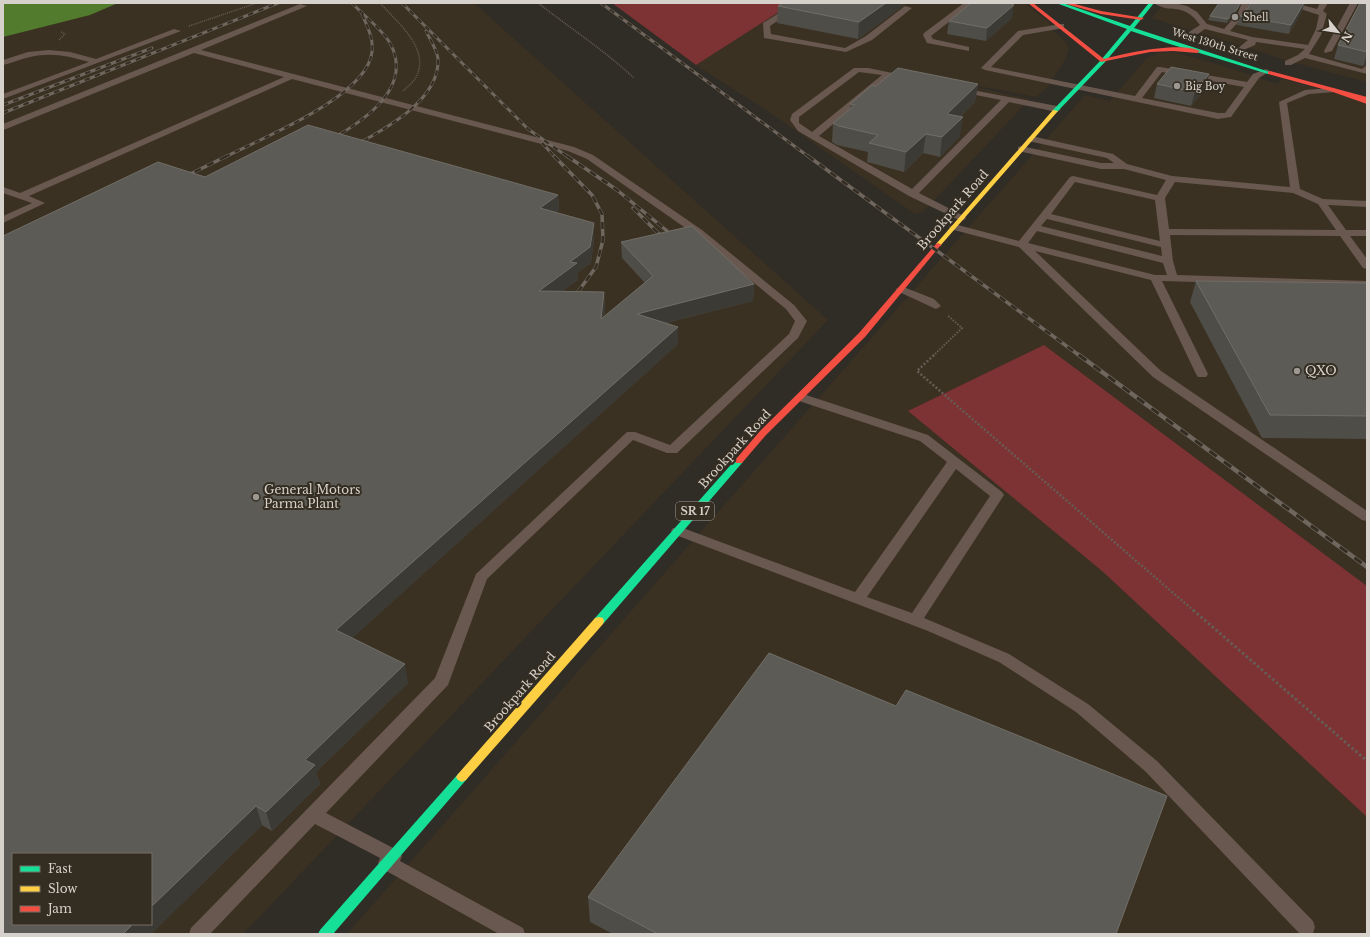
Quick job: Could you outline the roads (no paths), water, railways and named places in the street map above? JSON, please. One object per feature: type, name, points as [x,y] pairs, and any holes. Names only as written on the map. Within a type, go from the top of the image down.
[{"type":"main road","points":[[1030,3],[1061,26],[1103,61],[1137,51],[1161,47],[1197,51]]},
{"type":"main road","name":"West 130th Street","points":[[1058,3],[1130,30],[1367,101]]},
{"type":"main road","points":[[1064,3],[1101,12],[1144,19]]},
{"type":"main road","points":[[1097,3],[1144,19]]},
{"type":"main road","name":"Brookpark Road","points":[[325,934],[763,433],[862,335],[1021,149],[1130,30],[1144,19],[1152,3]]},
{"type":"main road","name":"West 130th Street","points":[[1189,33],[1205,38]]},
{"type":"main road","name":"West 130th Street","points":[[1237,48],[1254,53]]},
{"type":"main road","points":[[1266,71],[1285,62],[1304,68]]},
{"type":"main road","points":[[1332,90],[1344,84]]},
{"type":"lane","points":[[800,3],[766,25],[767,36],[846,50],[869,38],[911,6]]},
{"type":"lane","points":[[966,48],[930,41],[927,35],[969,3]]},
{"type":"lane","points":[[1158,3],[1192,10],[1204,26]]},
{"type":"lane","points":[[1192,10],[1198,3]]},
{"type":"lane","points":[[1226,31],[1241,14],[1245,5],[1243,3]]},
{"type":"lane","points":[[1285,62],[1302,55],[1309,47],[1324,21],[1323,14],[1319,12],[1286,3]]},
{"type":"lane","points":[[1319,12],[1324,3]]},
{"type":"lane","points":[[1328,51],[1354,3]]},
{"type":"lane","points":[[3,127],[304,6]]},
{"type":"lane","points":[[1061,26],[1021,33],[985,68],[1076,88],[1218,116],[1228,116],[1256,76],[1266,71]]},
{"type":"lane","points":[[1189,33],[1204,26],[1252,39],[1309,47]]},
{"type":"lane","points":[[3,97],[177,30]]},
{"type":"lane","points":[[1237,48],[1252,43],[1252,39]]},
{"type":"lane","points":[[193,50],[290,77],[571,149],[590,157],[698,232],[790,307],[801,321],[794,336],[672,450],[631,435],[481,577],[442,681],[198,934]]},
{"type":"lane","points":[[3,63],[25,55],[51,52],[67,53],[95,61]]},
{"type":"lane","points":[[1302,55],[1366,71]]},
{"type":"lane","points":[[918,80],[862,69],[852,72],[795,116],[795,124],[912,194],[961,218]]},
{"type":"lane","points":[[1136,100],[1160,69],[1249,85]]},
{"type":"lane","points":[[813,136],[888,74]]},
{"type":"lane","points":[[20,196],[290,77]]},
{"type":"lane","points":[[947,86],[1057,109]]},
{"type":"lane","points":[[1295,190],[1283,102],[1308,92],[1332,90]]},
{"type":"lane","points":[[912,194],[1007,99]]},
{"type":"lane","points":[[1031,139],[1110,156],[1124,166]]},
{"type":"lane","points":[[1021,149],[1101,166],[1124,166],[1172,179],[1295,190],[1321,202],[1367,204]]},
{"type":"lane","points":[[1022,244],[1043,215],[1073,179],[1160,198]]},
{"type":"lane","points":[[1172,179],[1160,198],[1168,261],[1173,278]]},
{"type":"lane","points":[[3,190],[40,203],[3,220]]},
{"type":"lane","points":[[1321,202],[1367,266]]},
{"type":"lane","points":[[1043,215],[1166,245]]},
{"type":"lane","points":[[954,227],[1155,278],[1367,284]]},
{"type":"lane","points":[[1034,227],[1168,261]]},
{"type":"lane","points":[[1164,232],[1367,233]]},
{"type":"lane","points":[[1022,244],[1157,374],[1367,517]]},
{"type":"lane","points":[[1155,278],[1202,374]]},
{"type":"lane","points":[[901,289],[930,301],[936,306]]},
{"type":"lane","points":[[800,397],[924,438],[997,495],[915,620]]},
{"type":"lane","points":[[858,599],[954,462]]},
{"type":"lane","points":[[678,531],[915,620],[1004,658],[1082,708],[1151,766],[1306,927]]},
{"type":"lane","points":[[313,815],[516,934]]},
{"type":"railway","points":[[3,113],[278,3]]},
{"type":"railway","points":[[332,139],[371,112],[391,88],[396,74],[396,59],[390,43],[377,27],[352,3]]},
{"type":"railway","points":[[402,3],[528,129],[568,157]]},
{"type":"railway","points":[[601,3],[809,157]]},
{"type":"railway","points":[[225,157],[310,114],[333,100],[352,85],[366,69],[372,52],[371,37],[362,14]]},
{"type":"railway","points":[[354,146],[395,122],[408,112],[430,88],[436,74],[438,59],[435,48],[426,31]]},
{"type":"railway","points":[[3,105],[152,48]]},
{"type":"railway","points":[[542,143],[555,157]]},
{"type":"railway","points":[[182,178],[227,156]]},
{"type":"railway","points":[[554,156],[592,195],[602,214],[603,240],[596,267],[572,300]]},
{"type":"railway","points":[[567,156],[617,190],[677,239]]},
{"type":"railway","points":[[808,156],[1080,356]]},
{"type":"railway","points":[[633,208],[667,242]]},
{"type":"railway","points":[[1079,355],[1367,567]]},
{"type":"place","name":"Shell","points":[[1235,17]]},
{"type":"place","name":"Big Boy","points":[[1177,86]]},
{"type":"place","name":"QXO","points":[[1297,371]]},
{"type":"place","name":"General Motors Parma Plant","points":[[256,497]]}]
